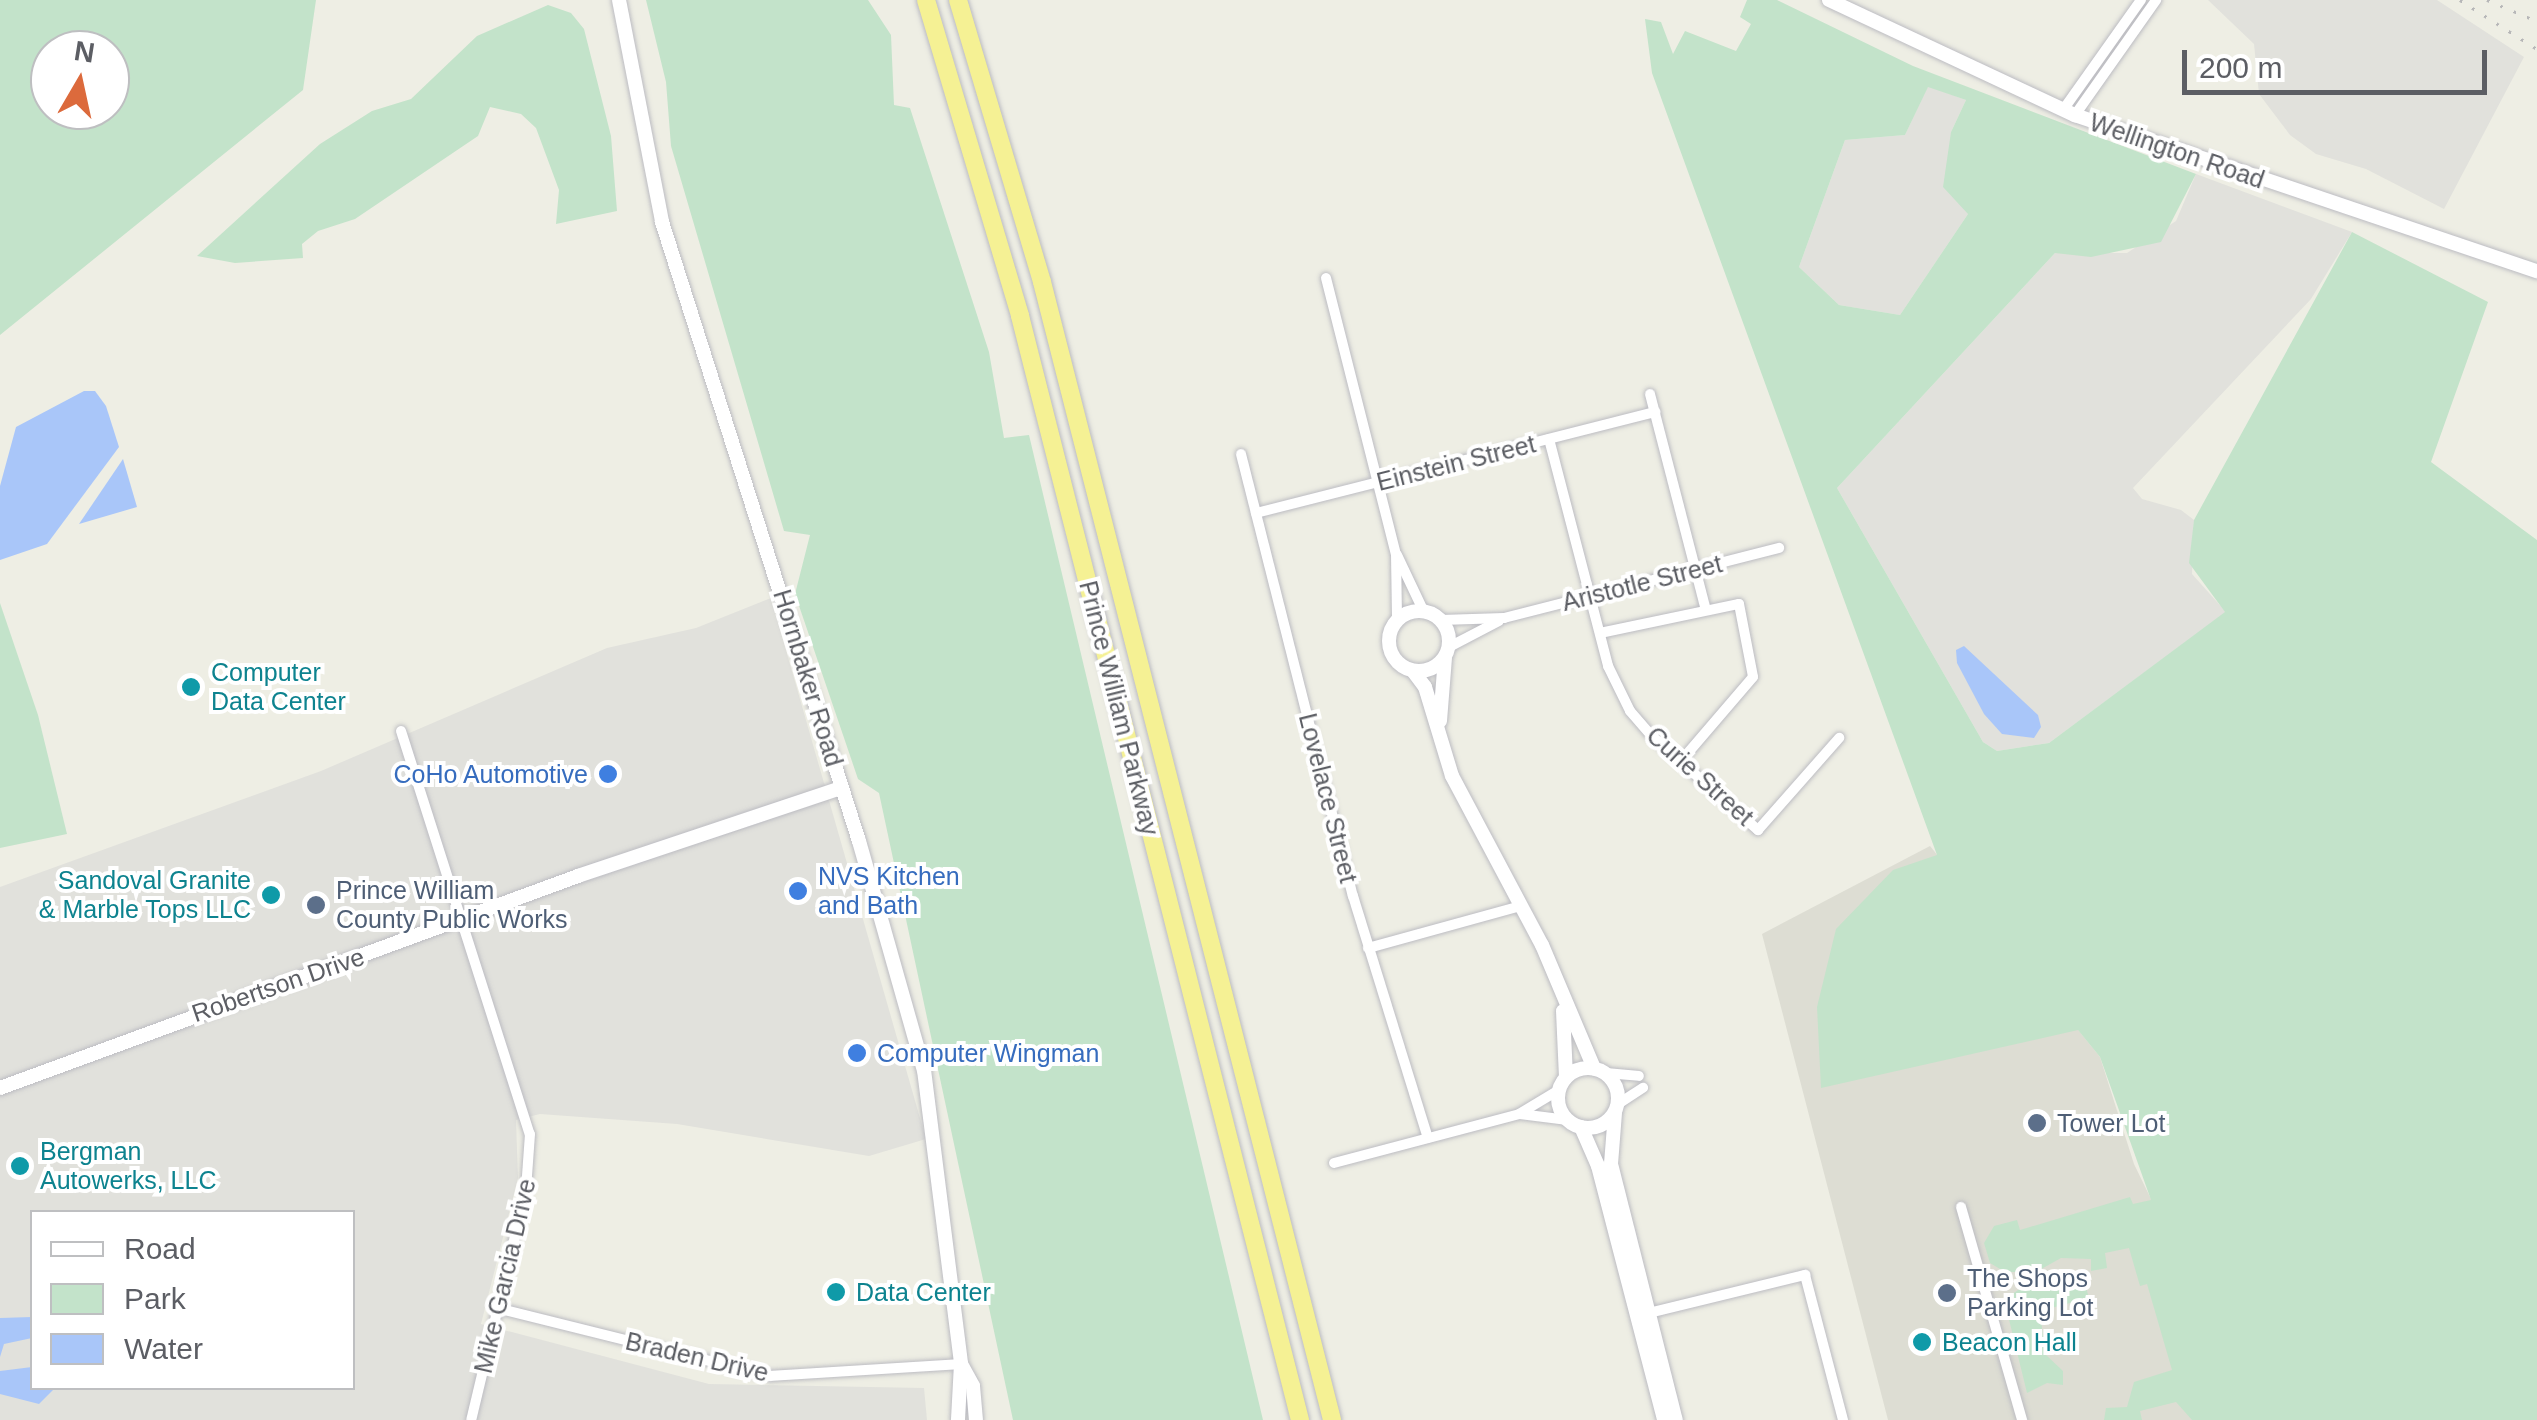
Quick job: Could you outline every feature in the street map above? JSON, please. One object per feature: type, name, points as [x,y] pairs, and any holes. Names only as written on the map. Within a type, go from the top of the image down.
[{"type":"highway","name":"Prince William Parkway","points":[[926,0],[1020,316],[1300,1420]]},
{"type":"highway","name":"Prince William Parkway","points":[[958,0],[1042,282],[1332,1420]]},
{"type":"street","name":"Hornbaker Road","points":[[619,0],[662,222],[841,788],[934,1114],[961,1364],[958,1420]]},
{"type":"street","name":"Wellington Road","points":[[1828,0],[2069,113],[2537,271]]},
{"type":"street","points":[[2069,113],[2141,0]]},
{"type":"street","points":[[2069,113],[2156,0]]},
{"type":"street","points":[[1326,278],[1396,554],[1424,612],[1441,620],[1447,652],[1440,736]]},
{"type":"street","points":[[1650,394],[1705,607]]},
{"type":"street","name":"Einstein Street","points":[[1256,512],[1655,412]]},
{"type":"street","name":"Curie Street","points":[[1549,439],[1600,632],[1630,711],[1680,762],[1758,830],[1839,738]]},
{"type":"street","name":"Lovelace Street","points":[[1241,454],[1368,948],[1428,1138]]},
{"type":"street","name":"Aristotle Street","points":[[1441,620],[1504,618],[1779,548]]},
{"type":"street","points":[[1396,554],[1397,620],[1390,649],[1413,670],[1452,776],[1542,945],[1563,1006],[1600,1071],[1616,1109],[1611,1164],[1676,1420]]},
{"type":"street","points":[[1600,632],[1705,607],[1739,604],[1756,668],[1680,762]]},
{"type":"street","points":[[1397,620],[1424,612]]},
{"type":"street","name":"Aristotle Street","points":[[1447,652],[1504,618]]},
{"type":"street","points":[[1413,670],[1430,670],[1447,652]]},
{"type":"street","name":"Mike Garcia Drive","points":[[401,731],[465,919],[530,1134],[526,1190],[471,1420]]},
{"type":"street","name":"Robertson Drive","points":[[0,1088],[841,788]]},
{"type":"street","points":[[1368,948],[1521,906]]},
{"type":"street","points":[[1563,1006],[1562,1084],[1574,1124],[1598,1166],[1664,1420]]},
{"type":"street","points":[[1334,1163],[1520,1114],[1562,1084],[1600,1071],[1639,1076]]},
{"type":"street","points":[[1520,1114],[1600,1126],[1644,1088]]},
{"type":"street","points":[[1961,1207],[2022,1420]]},
{"type":"street","points":[[1649,1313],[1805,1275],[1843,1420]]},
{"type":"street","name":"Braden Drive","points":[[497,1308],[770,1376],[961,1364]]},
{"type":"street","name":"Hornbaker Road","points":[[961,1364],[972,1386],[976,1420]]},
{"type":"shaded area","points":[[2208,0],[2437,0],[2524,57],[2444,209],[2366,169],[2316,154],[2290,135],[2259,94],[2254,44]]},
{"type":"shaded area","points":[[1928,86],[1966,100],[1951,132],[1968,214],[1900,315],[1839,305],[1799,267],[1845,140],[1905,135]]},
{"type":"shaded area","points":[[2196,174],[2352,232],[2311,299],[2133,488],[2142,499],[2181,510],[2194,520],[2192,574],[2226,612],[2049,743],[1997,751],[1983,742],[1837,488],[2055,253],[2127,253],[2176,221]]},
{"type":"shaded area","points":[[771,598],[926,1139],[869,1156],[677,1124],[540,1114],[516,1120],[518,1178],[481,1324],[709,1384],[924,1388],[927,1420],[0,1420],[0,887],[321,771],[607,648],[696,628]]},
{"type":"shaded area","points":[[1930,846],[2100,1057],[2134,1164],[2167,1232],[2222,1420],[1888,1420],[1762,934]]},
{"type":"green space","points":[[0,0],[316,0],[303,90],[0,335]]},
{"type":"green space","points":[[646,0],[868,0],[891,35],[894,105],[910,108],[989,352],[1004,438],[1029,435],[1263,1420],[1013,1420],[879,793],[858,779],[795,594],[810,535],[784,531],[671,146],[666,82]]},
{"type":"green space","points":[[1747,0],[1777,0],[1913,66],[2196,174],[2161,242],[2091,257],[2055,253],[1837,488],[1983,742],[1997,751],[2049,743],[2225,612],[2189,563],[2194,520],[2352,232],[2488,302],[2431,462],[2537,540],[2537,1420],[2192,1420],[2176,1402],[2140,1411],[2142,1420],[2104,1420],[2106,1408],[2127,1407],[2134,1382],[2172,1370],[2147,1284],[2140,1286],[2129,1248],[2105,1253],[2107,1268],[2091,1271],[2091,1259],[2061,1258],[2036,1272],[2005,1272],[1990,1263],[1984,1243],[1994,1226],[2017,1220],[2020,1230],[2130,1197],[2133,1204],[2151,1200],[2100,1057],[2078,1030],[1821,1088],[1817,1007],[1836,929],[1893,870],[1937,855],[1652,73],[1645,19],[1661,22],[1673,54],[1685,31],[1736,51],[1751,24],[1740,17]],"holes":[[[1928,87],[1966,100],[1951,132],[1943,187],[1968,214],[1900,315],[1839,305],[1799,267],[1845,140],[1905,135]]]},
{"type":"green space","points":[[548,5],[571,13],[584,29],[611,136],[617,211],[556,224],[559,190],[536,128],[521,114],[490,107],[478,136],[355,219],[318,231],[302,244],[303,258],[235,263],[197,256],[320,144],[372,111],[411,99],[477,36]]},
{"type":"green space","points":[[0,603],[38,715],[67,834],[0,848]]},
{"type":"green space","points":[[2085,1284],[2089,1298],[2040,1311],[2045,1354],[2063,1371],[2063,1385],[2047,1383],[2027,1393],[2004,1299],[2023,1287]]},
{"type":"water","points":[[84,391],[95,391],[106,406],[119,447],[47,544],[0,560],[0,486],[16,427]]},
{"type":"water","points":[[123,459],[137,507],[79,524]]},
{"type":"water","points":[[1964,646],[2038,715],[2041,727],[2034,738],[2002,734],[1984,714],[1957,663],[1956,650]]},
{"type":"water","points":[[30,1317],[30,1338],[4,1344],[0,1357],[0,1318]]},
{"type":"water","points":[[30,1367],[30,1390],[53,1390],[39,1404],[0,1394],[0,1371]]},
{"type":"railway","points":[[2460,0],[2537,49]]},
{"type":"railway","points":[[2487,0],[2537,21]]},
{"type":"place","name":"Computer Data Center","points":[[191,687]]},
{"type":"place","name":"CoHo Automotive","points":[[608,774]]},
{"type":"place","name":"NVS Kitchen and Bath","points":[[798,891]]},
{"type":"place","name":"Sandoval Granite & Marble Tops LLC","points":[[271,895]]},
{"type":"place","name":"Prince William County Public Works","points":[[316,905]]},
{"type":"place","name":"Computer Wingman","points":[[857,1053]]},
{"type":"place","name":"Tower Lot","points":[[2037,1123]]},
{"type":"place","name":"Bergman Autowerks, LLC","points":[[20,1166]]},
{"type":"place","name":"Data Center","points":[[836,1292]]},
{"type":"place","name":"The Shops Parking Lot","points":[[1947,1293]]},
{"type":"place","name":"Beacon Hall","points":[[1922,1342]]}]
